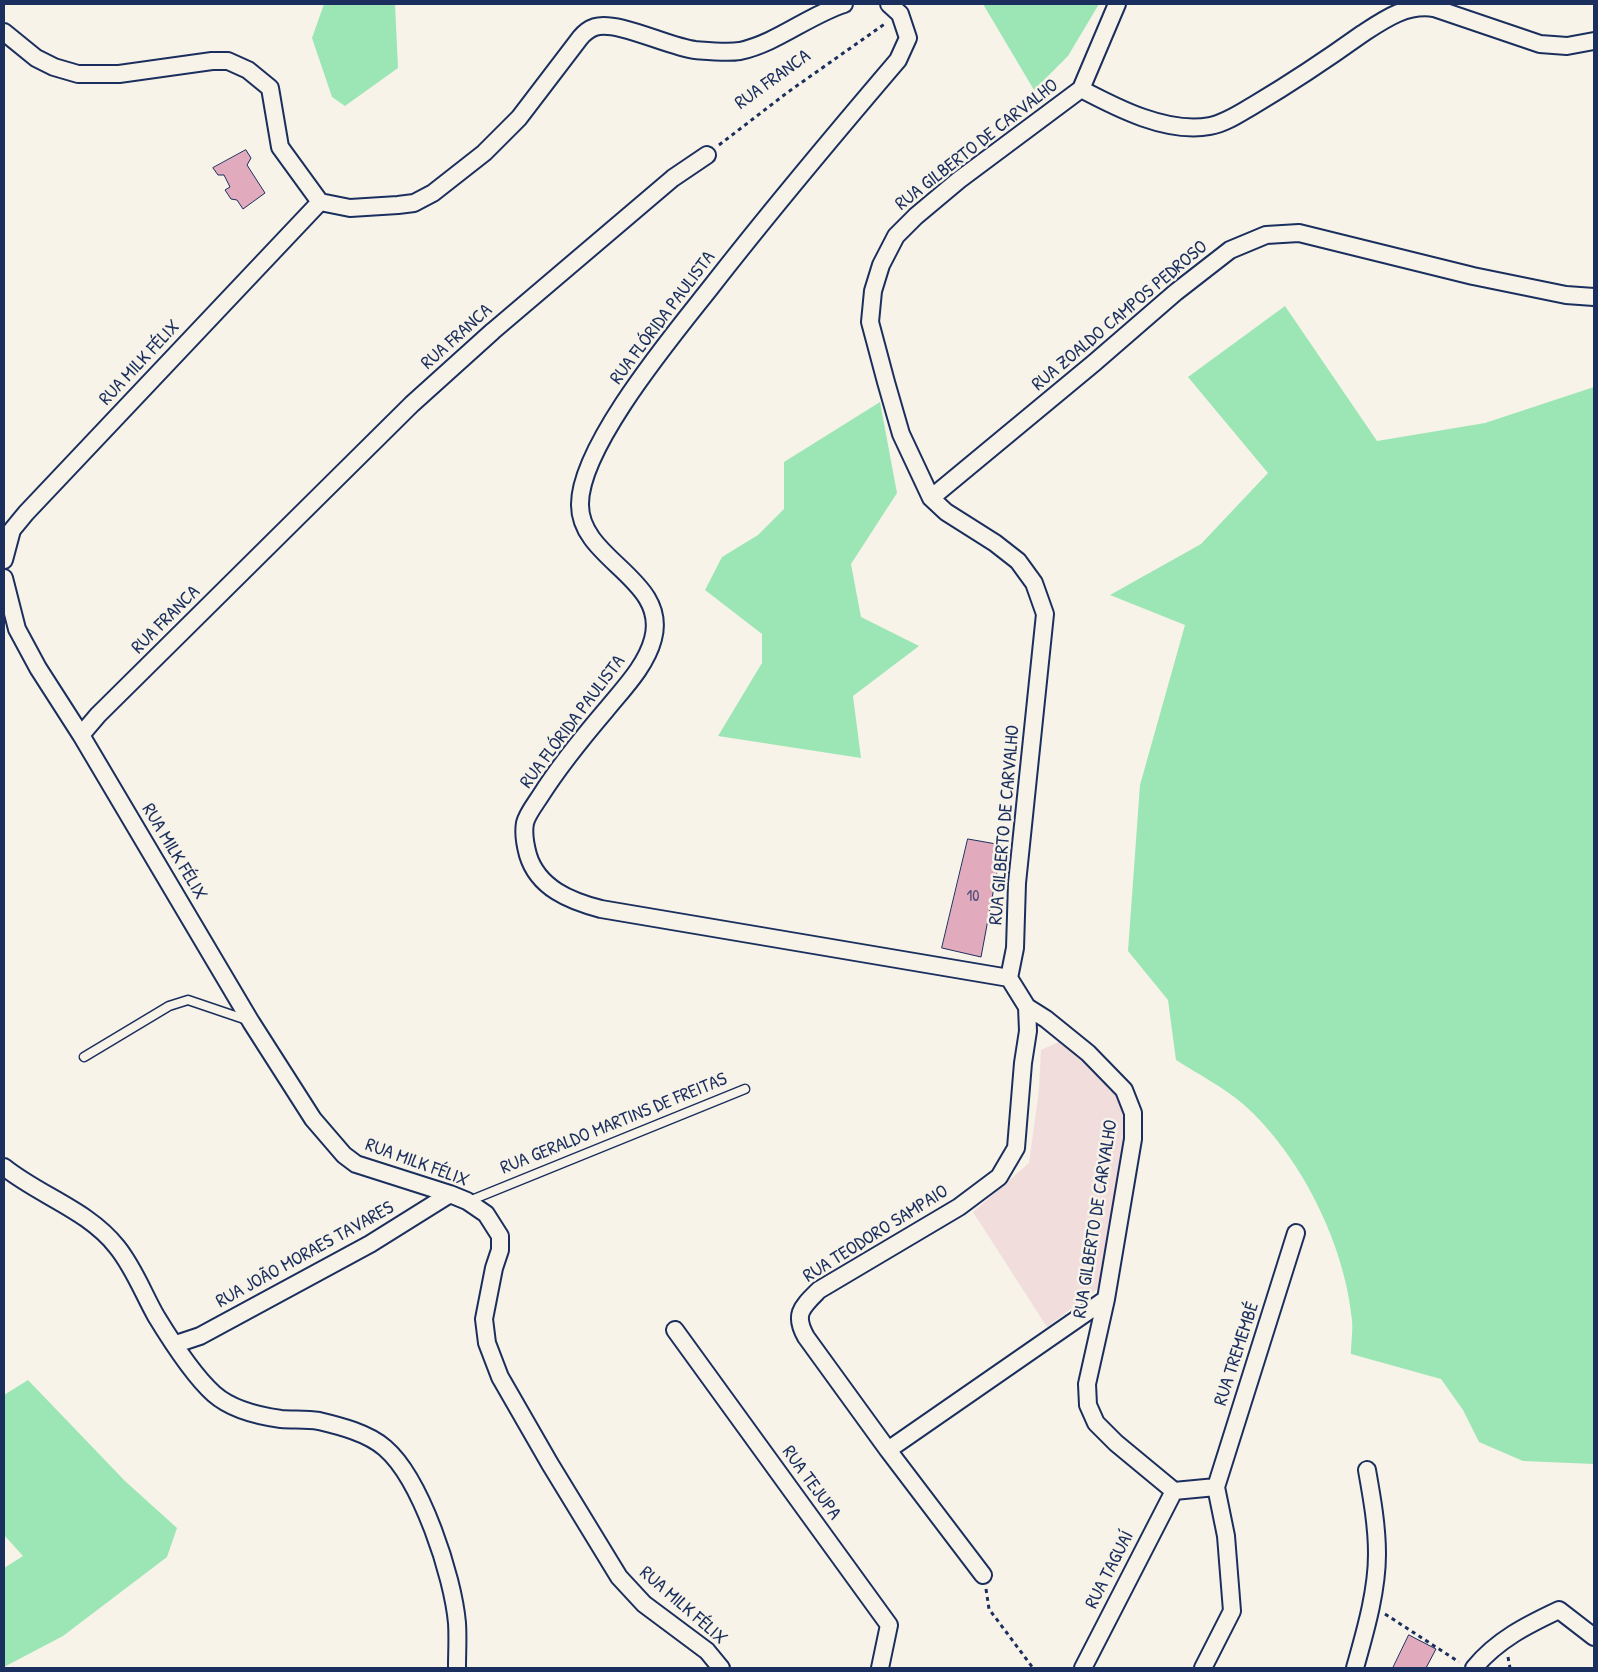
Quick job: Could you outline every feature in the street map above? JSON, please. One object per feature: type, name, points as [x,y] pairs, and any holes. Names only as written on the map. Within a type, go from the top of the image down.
[{"type":"street","points":[[4,32],[36,58],[54,67],[78,74],[119,74],[212,61],[228,61],[248,70],[270,88],[280,147],[299,176],[320,202],[350,208],[414,203],[433,193],[484,153],[519,118],[580,38],[592,28],[610,26],[678,47],[695,50],[739,51],[761,43],[814,16],[844,4]]},
{"type":"street","name":"RUA GILBERTO DE CARVALHO","points":[[1117,4],[1081,88],[959,180],[916,216],[896,236],[881,264],[873,291],[870,322],[901,434],[932,498],[946,512],[996,543],[1018,561],[1034,583],[1045,614],[1017,883],[1015,948],[1009,978],[1028,1007],[1046,1019],[1110,1073],[1124,1090],[1133,1113],[1133,1139],[1106,1298],[1087,1384],[1088,1405],[1096,1423],[1174,1491]]},
{"type":"street","points":[[1081,88],[1134,116],[1186,126],[1209,126],[1227,121],[1273,94],[1383,20],[1409,8],[1421,6],[1434,8],[1540,44],[1567,46],[1594,41]]},
{"type":"street","name":"RUA FLÓRIDA PAULISTA","points":[[894,9],[908,38],[898,60],[792,184],[682,324],[618,411],[593,456],[581,488],[580,506],[586,533],[640,587],[654,615],[654,639],[640,668],[548,784],[525,820],[525,842],[530,862],[540,879],[576,903],[601,909],[1009,978]]},
{"type":"street","name":"RUA FRANCA","points":[[81,735],[105,708],[412,404],[492,331],[674,178],[707,155]]},
{"type":"street","name":"RUA MILK FÉLIX","points":[[4,560],[12,530],[26,513],[320,202]]},
{"type":"street","name":"RUA ZOALDO CAMPOS PEDROSO","points":[[932,498],[1176,292],[1230,250],[1266,235],[1299,234],[1473,276],[1566,295],[1594,297]]},
{"type":"street","name":"RUA MILK FÉLIX","points":[[4,578],[16,629],[251,1022],[313,1119],[344,1155],[370,1169],[467,1201],[486,1214],[500,1236],[500,1250],[494,1268],[484,1319],[490,1352],[500,1377],[619,1577],[644,1604],[707,1650],[721,1668]]},
{"type":"street","name":"RUA TEODORO SAMPAIO","points":[[984,1575],[888,1450],[806,1337],[800,1326],[799,1316],[804,1305],[819,1290],[959,1207],[999,1177],[1016,1148],[1023,1063],[1028,1030],[1028,1007]]},
{"type":"street","points":[[4,1167],[99,1228],[131,1267],[156,1316],[185,1359],[215,1395],[235,1407],[280,1418],[317,1421],[345,1428],[384,1447],[397,1461],[423,1504],[440,1546],[457,1622],[457,1668]]},
{"type":"street","name":"RUA JOÃO MORAES TAVARES","points":[[176,1344],[200,1336],[370,1244],[450,1194]]},
{"type":"street","name":"RUA TREMEMBÉ","points":[[1216,1487],[1296,1233]]},
{"type":"street","points":[[888,1450],[1106,1298]]},
{"type":"street","name":"RUA TEJUPA","points":[[675,1330],[888,1625],[880,1668]]},
{"type":"street","points":[[1355,1668],[1371,1605],[1377,1557],[1375,1519],[1367,1470]]},
{"type":"street","points":[[1174,1491],[1216,1487],[1226,1536],[1232,1611],[1203,1668]]},
{"type":"street","name":"RUA TAGUAÍ","points":[[1083,1668],[1174,1491]]},
{"type":"street","points":[[1467,1666],[1486,1654],[1504,1639],[1559,1610],[1594,1637]]},
{"type":"lane","points":[[84,1057],[169,1006],[181,1001],[197,1003],[251,1022]]},
{"type":"lane","name":"RUA GERALDO MARTINS DE FREITAS","points":[[467,1201],[745,1089]]},
{"type":"path","name":"RUA FRANCA","points":[[707,155],[894,9]]},
{"type":"path","points":[[984,1575],[989,1609],[1033,1668]]},
{"type":"path","points":[[1371,1605],[1467,1666]]},
{"type":"shaded area","points":[[1059,1042],[1099,1069],[1129,1108],[1105,1283],[1047,1327],[973,1212],[1029,1163],[1039,1090],[1041,1050]]},
{"type":"green space","points":[[324,4],[395,4],[398,68],[345,106],[332,97],[312,38]]},
{"type":"green space","points":[[983,4],[1099,4],[1068,56],[1034,90]]},
{"type":"green space","points":[[1285,306],[1377,441],[1485,423],[1594,387],[1594,1464],[1523,1461],[1479,1442],[1463,1410],[1441,1379],[1351,1354],[1352,1324],[1348,1291],[1340,1261],[1316,1202],[1301,1174],[1264,1125],[1243,1104],[1219,1086],[1176,1060],[1168,1000],[1128,951],[1140,785],[1185,625],[1110,595],[1201,544],[1268,473],[1188,377]]},
{"type":"green space","points":[[880,402],[897,493],[851,564],[861,617],[919,646],[853,696],[861,758],[718,736],[762,663],[762,634],[705,590],[722,557],[758,535],[784,509],[784,462]]},
{"type":"green space","points":[[28,1380],[125,1481],[177,1528],[167,1557],[63,1636],[4,1667],[4,1568],[23,1556],[4,1535],[4,1395]]},
{"type":"building","points":[[246,150],[251,158],[247,165],[265,193],[243,209],[237,200],[231,199],[225,190],[230,187],[224,175],[218,175],[213,168]]},
{"type":"building","points":[[968,839],[1002,845],[981,957],[942,948]]},
{"type":"building","points":[[1409,1635],[1436,1649],[1426,1668],[1393,1668]]}]
